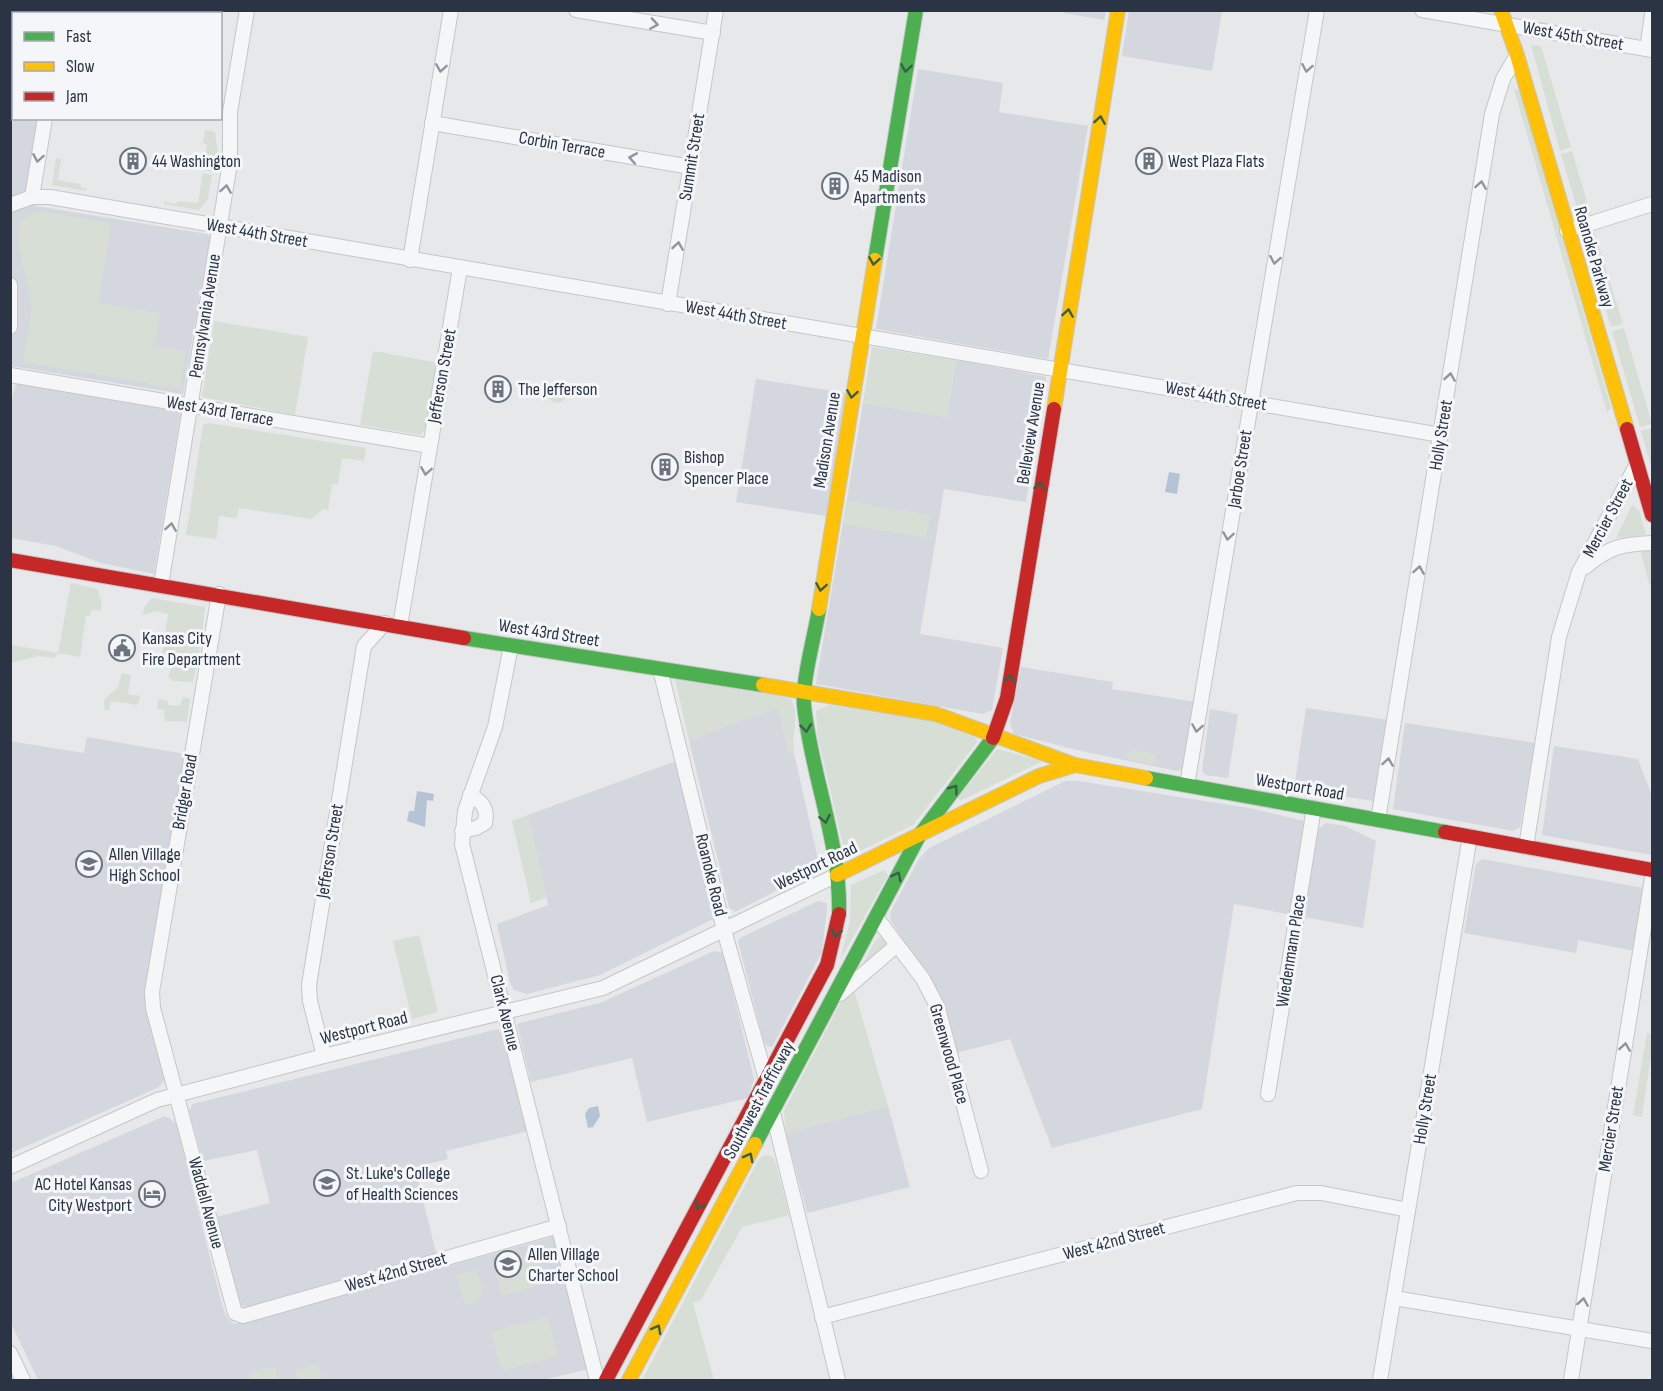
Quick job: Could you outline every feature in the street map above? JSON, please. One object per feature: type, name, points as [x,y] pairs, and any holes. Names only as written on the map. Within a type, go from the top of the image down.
[{"type":"main road","name":"Madison Avenue","points":[[837,875],[806,731],[806,692],[916,10]]},
{"type":"main road","name":"Belleview Avenue","points":[[919,836],[995,735],[1008,698],[1118,10]]},
{"type":"main road","name":"Roanoke Parkway","points":[[1501,10],[1517,55],[1567,231],[1653,515]]},
{"type":"main road","name":"West 43rd Street","points":[[10,560],[219,594],[511,646],[936,714],[1075,765]]},
{"type":"main road","name":"Westport Road","points":[[837,875],[1039,776],[1075,765],[1653,870]]},
{"type":"main road","name":"Southwest Trafficway","points":[[629,1380],[919,836]]},
{"type":"main road","name":"Southwest Trafficway","points":[[606,1380],[827,966],[837,929],[837,875]]},
{"type":"street","name":"Pennsylvania Avenue","points":[[161,585],[230,163],[230,112],[247,10]]},
{"type":"street","points":[[410,260],[451,10]]},
{"type":"street","points":[[576,10],[713,33]]},
{"type":"street","name":"Summit Street","points":[[668,304],[716,10]]},
{"type":"street","name":"Jarboe Street","points":[[1187,785],[1317,10]]},
{"type":"street","name":"West 45th Street","points":[[1422,10],[1650,49]]},
{"type":"street","points":[[1507,25],[1509,10]]},
{"type":"street","points":[[1650,49],[1653,15]]},
{"type":"street","name":"Holly Street","points":[[1378,820],[1492,114],[1503,79],[1517,55]]},
{"type":"street","points":[[10,205],[32,196],[45,120]]},
{"type":"street","name":"Corbin Terrace","points":[[432,123],[691,167]]},
{"type":"street","name":"West 44th Street","points":[[32,196],[1441,435]]},
{"type":"street","points":[[1567,231],[1653,204]]},
{"type":"street","name":"Jefferson Street","points":[[400,626],[460,268]]},
{"type":"street","points":[[10,285],[10,327]]},
{"type":"street","name":"West 43rd Terrace","points":[[10,375],[430,446]]},
{"type":"street","name":"Mercier Street","points":[[1526,847],[1559,637],[1579,572],[1637,464]]},
{"type":"street","name":"Mercier Street","points":[[1579,572],[1605,550],[1619,546],[1653,543]]},
{"type":"street","name":"Bridger Road","points":[[177,1094],[153,1008],[152,992],[219,594]]},
{"type":"street","points":[[350,617],[364,646],[385,623]]},
{"type":"street","name":"Jefferson Street","points":[[324,1056],[310,1001],[309,985],[364,646]]},
{"type":"street","name":"Clark Avenue","points":[[511,646],[495,727],[470,795],[462,831],[462,844],[597,1380]]},
{"type":"street","name":"Roanoke Road","points":[[660,669],[724,930],[766,1079]]},
{"type":"street","points":[[462,831],[485,823],[487,813],[484,805],[470,795]]},
{"type":"street","name":"Wiedenmann Place","points":[[1268,1094],[1314,808]]},
{"type":"street","name":"Holly Street","points":[[1380,1380],[1470,836]]},
{"type":"street","name":"Westport Road","points":[[10,1167],[157,1100],[324,1056],[603,988],[837,875]]},
{"type":"street","name":"Mercier Street","points":[[1571,1380],[1653,878]]},
{"type":"street","name":"Greenwood Place","points":[[876,917],[923,979],[938,1008],[981,1171]]},
{"type":"street","points":[[832,1001],[897,945]]},
{"type":"street","name":"Waddell Avenue","points":[[177,1094],[235,1312]]},
{"type":"street","points":[[773,1113],[838,1380]]},
{"type":"street","name":"West 42nd Street","points":[[822,1317],[1297,1193],[1321,1193],[1408,1210]]},
{"type":"street","name":"West 42nd Street","points":[[235,1312],[243,1316],[559,1226]]},
{"type":"street","points":[[1394,1298],[1653,1341]]},
{"type":"street","points":[[10,1353],[23,1380]]},
{"type":"shaded area","points":[[1064,10],[1106,11],[1104,20],[1064,13]]},
{"type":"shaded area","points":[[10,11],[58,11],[12,12],[12,120],[39,120],[28,190],[36,206],[207,234],[210,237],[183,394],[11,366]]},
{"type":"shaded area","points":[[1129,11],[1222,11],[1212,71],[1122,56]]},
{"type":"shaded area","points":[[1531,45],[1541,46],[1571,147],[1560,151]]},
{"type":"shaded area","points":[[918,69],[1003,83],[999,112],[1088,126],[1048,359],[876,329]]},
{"type":"shaded area","points":[[1514,89],[1520,91],[1611,408],[1607,412]]},
{"type":"shaded area","points":[[205,130],[215,132],[218,154],[215,172],[202,170],[207,145],[203,143]]},
{"type":"shaded area","points":[[1572,151],[1591,215],[1576,205],[1561,154]]},
{"type":"shaded area","points":[[56,158],[61,159],[58,180],[81,184],[80,187],[87,191],[52,185]]},
{"type":"shaded area","points":[[203,173],[212,175],[208,199],[199,210],[164,204],[164,202],[177,204],[177,201],[198,203]]},
{"type":"shaded area","points":[[40,211],[111,223],[99,303],[160,313],[155,346],[186,351],[180,389],[23,362],[32,306],[18,244],[20,223],[23,218]]},
{"type":"shaded area","points":[[1594,231],[1623,324],[1611,327],[1587,246]]},
{"type":"shaded area","points":[[214,321],[308,337],[295,415],[202,397]]},
{"type":"shaded area","points":[[1624,328],[1652,424],[1640,427],[1612,331]]},
{"type":"shaded area","points":[[872,347],[956,360],[947,417],[863,403]]},
{"type":"shaded area","points":[[373,351],[439,363],[427,426],[421,435],[360,425]]},
{"type":"shaded area","points":[[956,360],[1046,377],[1026,502],[944,489],[920,634],[1003,648],[992,710],[983,714],[816,684],[863,403],[947,417]]},
{"type":"shaded area","points":[[756,379],[846,393],[826,516],[736,502]]},
{"type":"shaded area","points":[[16,383],[181,412],[154,574],[101,563],[56,546],[11,538],[10,406]]},
{"type":"shaded area","points":[[553,383],[561,383],[567,389],[567,397],[561,403],[553,403],[547,397],[547,389]]},
{"type":"shaded area","points":[[208,423],[366,448],[364,461],[342,458],[338,485],[332,484],[328,510],[323,509],[311,519],[239,508],[236,518],[219,516],[216,539],[186,535],[203,425]]},
{"type":"shaded area","points":[[1652,428],[1652,469],[1641,431]]},
{"type":"shaded area","points":[[847,501],[930,515],[926,538],[843,524]]},
{"type":"shaded area","points":[[1632,505],[1639,511],[1646,535],[1616,538]]},
{"type":"shaded area","points":[[1639,547],[1651,551],[1652,586],[1650,586]]},
{"type":"shaded area","points":[[71,583],[97,589],[101,600],[101,611],[91,610],[90,616],[86,616],[80,657],[58,653]]},
{"type":"shaded area","points":[[152,598],[205,607],[201,642],[189,640],[189,635],[185,635],[184,639],[165,636],[168,614],[156,611],[142,615],[145,606]]},
{"type":"shaded area","points":[[164,641],[200,647],[193,682],[173,681],[168,677],[171,669],[170,657],[162,655]]},
{"type":"shaded area","points":[[11,645],[58,653],[54,658],[39,656],[11,663]]},
{"type":"shaded area","points":[[1021,667],[1113,682],[1112,689],[1196,702],[1183,769],[1177,771],[1014,734],[1010,723]]},
{"type":"shaded area","points":[[122,673],[131,675],[128,694],[140,696],[138,705],[111,701],[109,710],[105,710],[104,700],[118,687]]},
{"type":"shaded area","points":[[675,679],[790,698],[795,711],[794,753],[789,754],[778,708],[689,740]]},
{"type":"shaded area","points":[[183,697],[190,699],[187,722],[165,721],[164,710],[157,709],[158,699],[168,701],[168,705],[180,706]]},
{"type":"shaded area","points":[[830,705],[934,721],[976,738],[977,742],[913,825],[854,854],[849,854],[844,849],[818,738],[816,711]]},
{"type":"shaded area","points":[[778,707],[789,754],[794,753],[820,868],[735,912],[729,907],[689,740]]},
{"type":"shaded area","points":[[1306,708],[1389,720],[1374,801],[1294,789]]},
{"type":"shaded area","points":[[1210,709],[1238,714],[1228,778],[1205,775],[1202,771]]},
{"type":"shaded area","points":[[1405,723],[1535,743],[1520,827],[1513,831],[1393,809]]},
{"type":"shaded area","name":"Allen Village High School","points":[[87,737],[185,754],[150,974],[148,1014],[165,1079],[159,1087],[11,1153],[10,741],[84,753]]},
{"type":"shaded area","points":[[1554,746],[1638,759],[1652,796],[1652,855],[1542,835]]},
{"type":"shaded area","points":[[997,749],[1043,761],[960,801],[958,798]]},
{"type":"shaded area","points":[[1132,750],[1155,754],[1156,761],[1151,764],[1129,760],[1127,755]]},
{"type":"shaded area","points":[[676,761],[713,919],[600,975],[527,994],[514,990],[510,983],[497,924],[548,905],[528,815]]},
{"type":"shaded area","points":[[1065,781],[1079,781],[1249,808],[1305,821],[1293,915],[1234,904],[1202,1109],[1052,1148],[1010,1039],[956,1053],[938,994],[891,921],[890,913],[919,859],[929,848]]},
{"type":"shaded area","points":[[528,815],[547,897],[531,903],[512,821]]},
{"type":"shaded area","points":[[1326,823],[1345,826],[1376,841],[1363,928],[1304,917],[1318,829]]},
{"type":"shaded area","points":[[1482,859],[1644,888],[1635,951],[1578,940],[1576,953],[1464,933],[1476,864]]},
{"type":"shaded area","points":[[884,870],[888,875],[840,960],[850,921],[851,885]]},
{"type":"shaded area","points":[[818,901],[827,903],[822,952],[772,1047],[767,1046],[764,1043],[738,941]]},
{"type":"shaded area","points":[[419,935],[438,1012],[412,1019],[393,941]]},
{"type":"shaded area","points":[[881,936],[890,943],[859,971],[875,941]]},
{"type":"shaded area","points":[[714,951],[723,953],[754,1079],[748,1098],[647,1122],[632,1058],[531,1082],[517,1025],[600,1003]]},
{"type":"shaded area","points":[[854,990],[888,1106],[786,1133],[784,1111],[841,1002]]},
{"type":"shaded area","points":[[498,1029],[503,1035],[528,1131],[446,1151],[448,1159],[415,1167],[436,1253],[441,1268],[553,1237],[589,1369],[543,1380],[38,1380],[11,1323],[11,1183],[165,1116],[176,1123],[222,1305],[227,1318],[235,1324],[411,1276],[407,1261],[247,1307],[240,1305],[217,1217],[270,1203],[257,1150],[203,1161],[189,1110],[193,1104]]},
{"type":"shaded area","points":[[1647,1033],[1651,1034],[1652,1049],[1642,1117],[1633,1115]]},
{"type":"shaded area","points":[[888,1106],[910,1187],[807,1213],[786,1133]]},
{"type":"shaded area","points":[[765,1155],[773,1157],[775,1161],[789,1215],[742,1227],[701,1300],[693,1303],[714,1380],[642,1380],[759,1159]]},
{"type":"shaded area","points":[[536,1254],[544,1284],[502,1296],[494,1266]]},
{"type":"shaded area","points":[[477,1270],[483,1293],[477,1301],[465,1305],[456,1275]]},
{"type":"shaded area","points":[[548,1317],[558,1356],[501,1371],[491,1332]]},
{"type":"shaded area","points":[[318,1364],[323,1380],[299,1380],[295,1370]]},
{"type":"shaded area","points":[[275,1368],[279,1380],[250,1380],[249,1376],[253,1371]]},
{"type":"water","points":[[1169,472],[1180,474],[1177,494],[1165,492]]},
{"type":"water","points":[[417,791],[434,794],[433,801],[427,800],[425,827],[407,821],[409,811],[414,811]]},
{"type":"water","points":[[598,1106],[600,1116],[593,1127],[588,1128],[585,1114],[589,1108]]},
{"type":"traffic: fast","points":[[875,260],[916,10]]},
{"type":"traffic: fast","points":[[819,609],[807,670],[804,705],[831,835],[839,914]]},
{"type":"traffic: fast","points":[[464,638],[763,685]]},
{"type":"traffic: fast","points":[[755,1144],[919,836],[993,738]]},
{"type":"traffic: fast","points":[[1146,778],[1445,832]]},
{"type":"traffic: slow","points":[[1054,409],[1118,10]]},
{"type":"traffic: slow","points":[[1501,10],[1517,55],[1627,429]]},
{"type":"traffic: slow","points":[[819,609],[875,260]]},
{"type":"traffic: slow","points":[[763,685],[936,714],[1075,765]]},
{"type":"traffic: slow","points":[[837,875],[1039,776],[1075,765],[1146,778]]},
{"type":"traffic: slow","points":[[629,1380],[755,1144]]},
{"type":"traffic: jam","points":[[993,738],[1007,698],[1054,409]]},
{"type":"traffic: jam","points":[[1627,429],[1652,515]]},
{"type":"traffic: jam","points":[[10,560],[464,638]]},
{"type":"traffic: jam","points":[[1445,832],[1652,870]]},
{"type":"traffic: jam","points":[[606,1380],[827,965],[839,914]]},
{"type":"place","name":"44 Washington","points":[[133,161]]},
{"type":"place","name":"West Plaza Flats","points":[[1149,161]]},
{"type":"place","name":"45 Madison Apartments","points":[[835,186]]},
{"type":"place","name":"The Jefferson","points":[[498,389]]},
{"type":"place","name":"Bishop Spencer Place","points":[[665,467]]},
{"type":"place","name":"Kansas City Fire Department","points":[[122,648]]},
{"type":"place","name":"Allen Village High School","points":[[89,864]]},
{"type":"place","name":"St. Luke's College of Health Sciences","points":[[327,1183]]},
{"type":"place","name":"AC Hotel Kansas City Westport","points":[[152,1194]]},
{"type":"place","name":"Allen Village Charter School","points":[[508,1264]]}]
